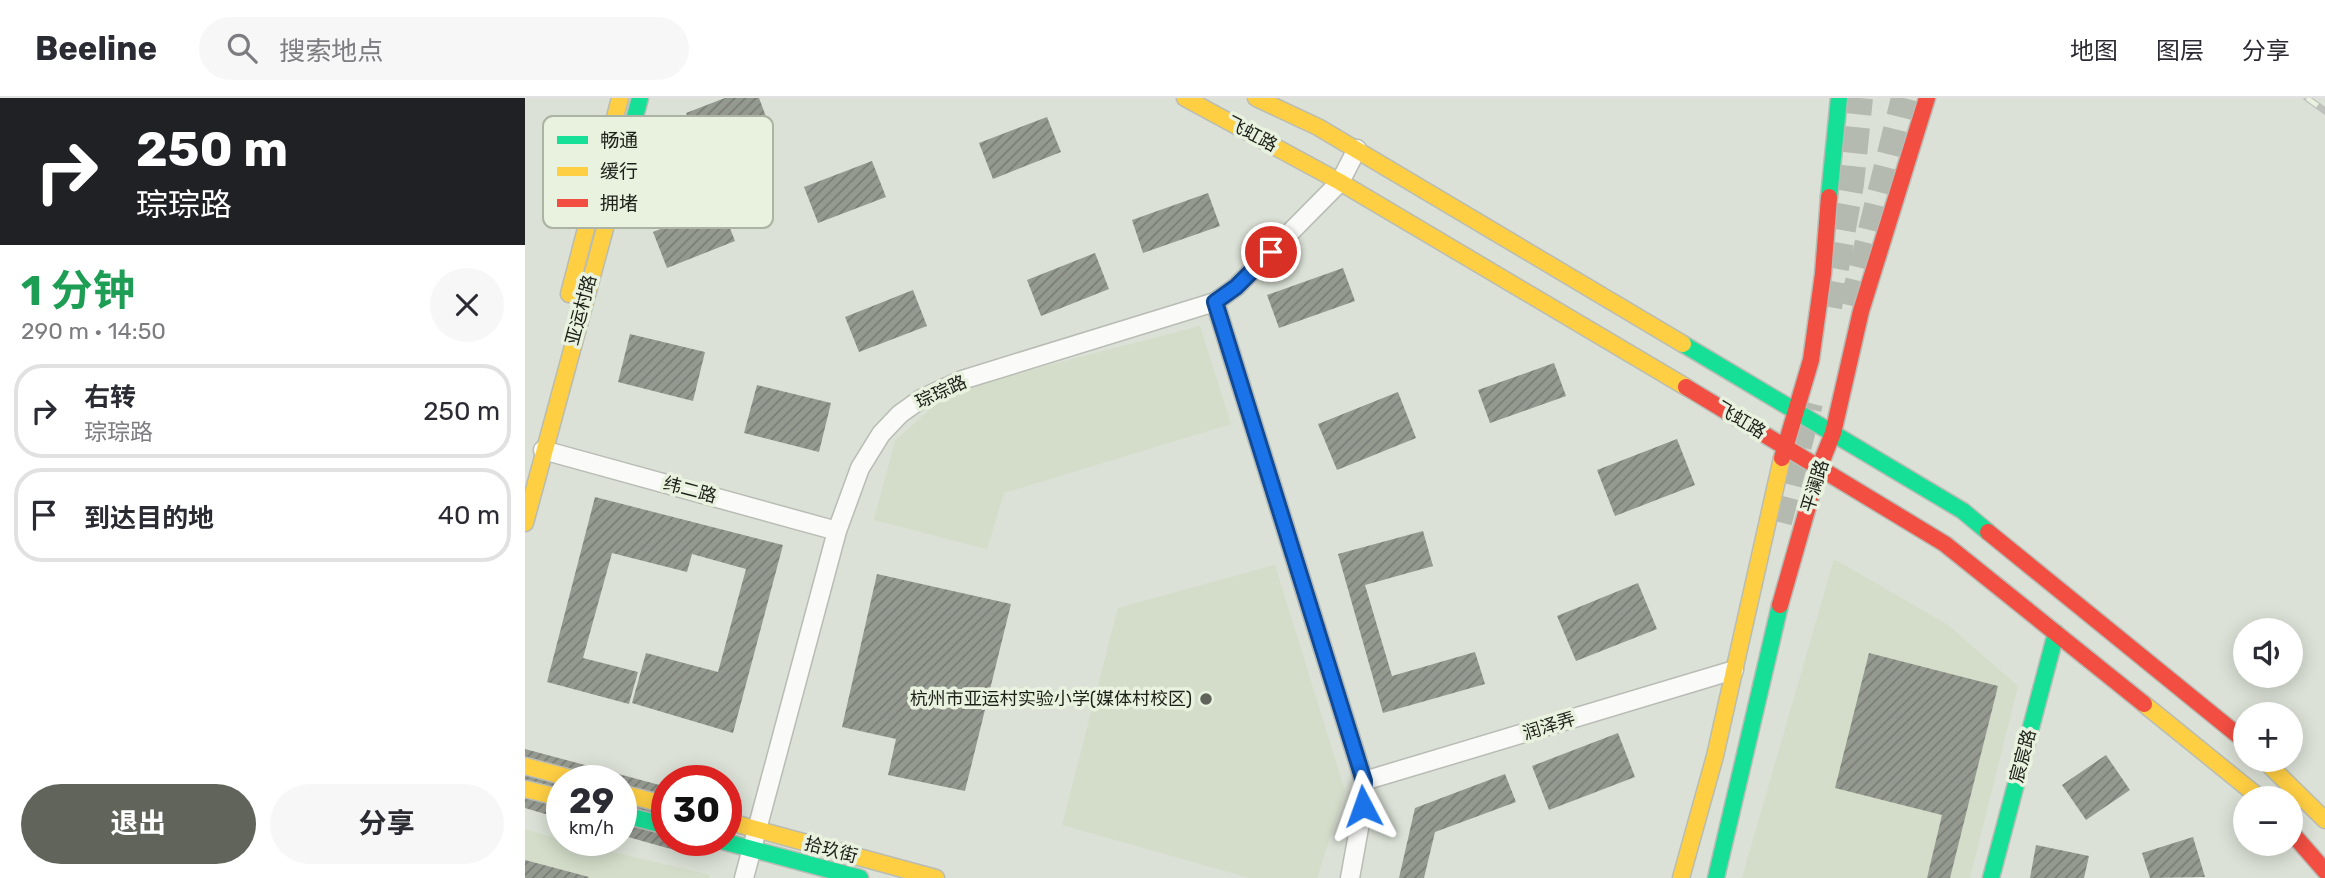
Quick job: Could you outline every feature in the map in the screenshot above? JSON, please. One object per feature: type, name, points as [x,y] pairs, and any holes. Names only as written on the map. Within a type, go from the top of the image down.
[{"type":"main road","name":"亚运村路","points":[[615,116],[620,98]]},
{"type":"main road","name":"亚运村路","points":[[634,116],[640,98]]},
{"type":"main road","name":"飞虹路","points":[[1185,98],[1340,182],[1945,544],[2245,786]]},
{"type":"main road","name":"飞虹路","points":[[1256,98],[1357,149],[1963,511],[2233,731]]},
{"type":"main road","name":"平澜路","points":[[1681,878],[1734,670],[1786,447],[1800,413],[1815,347],[1827,253],[1839,98]]},
{"type":"main road","name":"平澜路","points":[[1716,878],[1768,649],[1819,468],[1833,433],[1861,311],[1927,98]]},
{"type":"main road","name":"亚运村路","points":[[564,311],[586,228]]},
{"type":"main road","name":"亚运村路","points":[[525,523],[532,451],[600,228]]},
{"type":"main road","name":"宸宸路","points":[[1991,878],[2056,633]]},
{"type":"main road","points":[[525,766],[546,772]]},
{"type":"main road","points":[[2277,772],[2325,820]]},
{"type":"main road","points":[[525,789],[546,795]]},
{"type":"main road","name":"拾玖街","points":[[742,826],[936,878]]},
{"type":"main road","name":"拾玖街","points":[[742,846],[860,878]]},
{"type":"main road","points":[[2303,846],[2325,871]]},
{"type":"street","name":"琮琮路","points":[[744,878],[837,531],[869,449],[900,414],[922,399],[962,380],[1215,302],[1236,287],[1340,182],[1357,149]]},
{"type":"street","points":[[1215,302],[1364,781],[1356,858],[1349,878]]},
{"type":"street","name":"纬二路","points":[[532,451],[837,531]]},
{"type":"street","name":"润泽弄","points":[[1364,781],[1734,670]]},
{"type":"shaded area","points":[[1200,326],[1231,424],[1004,493],[987,549],[874,520],[895,441],[950,391]]},
{"type":"shaded area","points":[[1834,559],[1948,625],[2018,686],[1970,878],[1742,878]]},
{"type":"shaded area","name":"杭州市亚运村实验小学(媒体村校区)","points":[[1275,565],[1345,791],[1317,878],[1250,878],[1062,825],[1118,608]]},
{"type":"shaded area","points":[[525,829],[546,835],[546,856],[630,856],[710,875],[709,878],[525,878]]},
{"type":"building","points":[[725,98],[759,98],[766,116],[687,116],[686,113]]},
{"type":"building","points":[[1047,117],[1061,152],[993,179],[979,143]]},
{"type":"building","points":[[872,161],[886,197],[818,223],[804,187]]},
{"type":"building","points":[[1208,193],[1220,226],[1143,253],[1132,220]]},
{"type":"building","points":[[663,228],[730,228],[735,241],[667,268],[653,232]]},
{"type":"building","points":[[1095,253],[1109,289],[1041,316],[1027,280]]},
{"type":"building","points":[[1343,268],[1355,301],[1279,328],[1267,295]]},
{"type":"building","points":[[913,290],[927,326],[859,352],[845,317]]},
{"type":"building","points":[[630,334],[705,352],[693,401],[618,382]]},
{"type":"building","points":[[1554,363],[1566,396],[1490,423],[1478,390]]},
{"type":"building","points":[[757,385],[831,403],[819,452],[744,433]]},
{"type":"building","points":[[1398,392],[1416,438],[1337,470],[1318,424]]},
{"type":"building","points":[[1677,439],[1695,485],[1615,516],[1597,470]]},
{"type":"building","points":[[595,497],[783,545],[733,733],[632,703],[646,653],[718,672],[746,569],[692,554],[687,572],[612,553],[583,658],[638,672],[629,704],[547,682]]},
{"type":"building","points":[[1423,531],[1433,566],[1365,585],[1392,676],[1475,652],[1485,684],[1383,713],[1338,554]]},
{"type":"building","points":[[877,574],[1011,604],[965,791],[888,775],[896,739],[842,727]]},
{"type":"building","points":[[1638,583],[1657,629],[1576,661],[1557,616]]},
{"type":"building","points":[[1869,653],[1998,686],[1950,878],[1927,878],[1942,815],[1835,788]]},
{"type":"building","points":[[1618,733],[1635,777],[1549,810],[1532,766]]},
{"type":"building","points":[[525,749],[585,765],[546,765],[546,814],[525,808]]},
{"type":"building","points":[[2106,755],[2130,790],[2086,820],[2062,785]]},
{"type":"building","points":[[1505,774],[1516,802],[1435,832],[1424,878],[1399,878],[1415,808]]},
{"type":"building","points":[[637,779],[651,783],[651,843],[637,839]]},
{"type":"building","points":[[2193,837],[2205,877],[2150,878],[2142,853]]},
{"type":"building","points":[[2036,845],[2089,856],[2084,878],[2030,878]]},
{"type":"building","points":[[525,860],[589,877],[525,878]]},
{"type":"tunnel","points":[[1829,307],[1851,184],[1860,98]]},
{"type":"tunnel","points":[[1852,306],[1904,98]]},
{"type":"tunnel","points":[[1779,522],[1810,403]]},
{"type":"railway","points":[[2307,98],[2325,111]]},
{"type":"traffic: fast","points":[[635,116],[640,98]]},
{"type":"traffic: fast","points":[[1829,197],[1839,98]]},
{"type":"traffic: fast","points":[[1683,344],[1963,511],[1988,532]]},
{"type":"traffic: fast","points":[[1716,878],[1780,605]]},
{"type":"traffic: fast","points":[[1991,878],[2056,633]]},
{"type":"traffic: fast","points":[[637,818],[651,822]]},
{"type":"traffic: fast","points":[[742,846],[860,878]]},
{"type":"traffic: slow","points":[[615,116],[620,98]]},
{"type":"traffic: slow","points":[[1185,98],[1340,182],[1686,387]]},
{"type":"traffic: slow","points":[[1256,98],[1318,127],[1683,344]]},
{"type":"traffic: slow","points":[[569,294],[586,228]]},
{"type":"traffic: slow","points":[[525,523],[605,228]]},
{"type":"traffic: slow","points":[[1681,878],[1715,756],[1782,458]]},
{"type":"traffic: slow","points":[[2144,704],[2245,786]]},
{"type":"traffic: slow","points":[[525,766],[546,772]]},
{"type":"traffic: slow","points":[[2276,772],[2325,820]]},
{"type":"traffic: slow","points":[[525,789],[546,794]]},
{"type":"traffic: slow","points":[[637,797],[651,801]]},
{"type":"traffic: slow","points":[[742,825],[936,878]]},
{"type":"traffic: jam","points":[[1780,605],[1819,468],[1833,433],[1861,311],[1927,98]]},
{"type":"traffic: jam","points":[[1782,458],[1811,360],[1823,274],[1829,197]]},
{"type":"traffic: jam","points":[[1686,387],[1945,544],[2144,704]]},
{"type":"traffic: jam","points":[[1988,532],[2233,731]]},
{"type":"traffic: jam","points":[[2303,846],[2325,871]]},
{"type":"place","name":"杭州市亚运村实验小学(媒体村校区)","points":[[1206,699]]},
{"type":"route","points":[[1271,252],[1236,287],[1215,302],[1364,781],[1363,806]]}]
